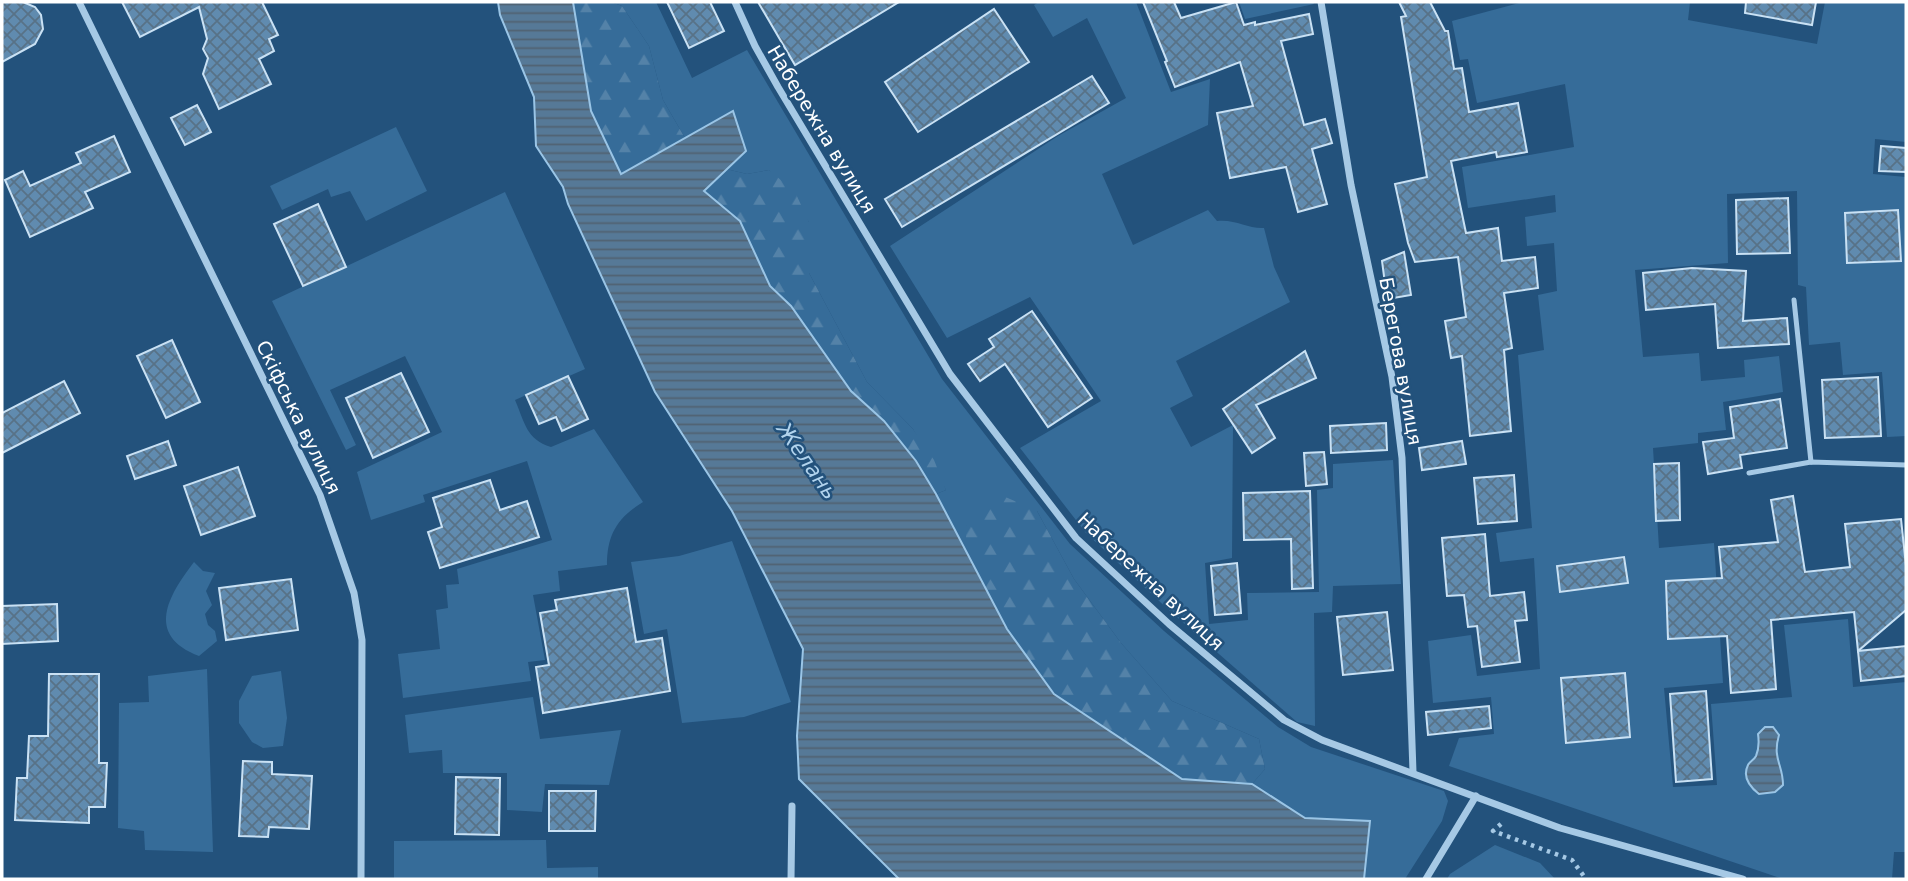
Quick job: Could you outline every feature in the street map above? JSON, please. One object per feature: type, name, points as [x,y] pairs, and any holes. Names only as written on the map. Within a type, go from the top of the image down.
[{"type":"street","name":"Скіфська вулиця","points":[[79,2],[320,495],[354,593],[362,640],[361,879]]},
{"type":"street","name":"Набережна вулиця","points":[[735,2],[754,46],[950,374],[1076,538],[1169,624],[1284,720],[1322,740],[1560,828],[1743,879]]},
{"type":"street","name":"Берегова вулиця","points":[[1321,2],[1351,185],[1392,377],[1402,458],[1413,772]]},
{"type":"street","points":[[1426,879],[1476,796]]},
{"type":"street","points":[[791,879],[792,806]]},
{"type":"lane","points":[[1794,300],[1811,462]]},
{"type":"lane","points":[[1749,473],[1811,462],[1906,466]]},
{"type":"path","points":[[1493,831],[1572,860],[1586,879]]},
{"type":"green space","points":[[573,2],[611,2],[622,6],[649,46],[663,100],[685,138],[621,174],[591,112]]},
{"type":"green space","points":[[611,2],[656,2],[692,78],[747,50],[942,379],[1070,544],[1164,631],[1278,727],[1311,747],[1444,791],[1448,801],[1442,821],[1405,879],[1364,879],[1369,821],[1305,818],[1252,784],[1265,769],[1259,739],[1172,701],[1121,643],[1074,579],[1037,511],[966,526],[966,551],[936,494],[946,490],[913,429],[867,382],[809,273],[809,222],[769,170],[747,174],[726,169],[745,150],[733,111],[685,138],[663,100],[649,46],[622,6]]},
{"type":"green space","points":[[1039,2],[1136,2],[1171,92],[1210,79],[1208,125],[1102,174],[1133,245],[1208,210],[1217,221],[1264,228],[1274,267],[1290,302],[1176,361],[1193,396],[1170,408],[1191,447],[1233,425],[1232,558],[1205,563],[1209,624],[1248,620],[1247,593],[1319,592],[1317,490],[1333,488],[1333,464],[1393,460],[1401,584],[1333,586],[1332,612],[1314,613],[1315,726],[1297,722],[1172,613],[1086,533],[1020,448],[1101,401],[1030,297],[947,338],[890,246],[1058,136],[1126,98],[1087,18],[1053,37],[1034,5]]},
{"type":"green space","points":[[1239,2],[1313,2],[1314,4],[1245,19]]},
{"type":"green space","points":[[1523,2],[1690,2],[1688,20],[1817,44],[1825,2],[1906,2],[1906,142],[1875,139],[1873,174],[1906,177],[1906,436],[1887,437],[1882,372],[1843,375],[1840,342],[1809,345],[1806,287],[1798,285],[1797,191],[1727,194],[1728,263],[1635,270],[1643,357],[1699,353],[1701,381],[1745,377],[1744,360],[1779,356],[1783,392],[1723,402],[1726,430],[1698,433],[1698,443],[1653,448],[1659,548],[1714,543],[1723,683],[1664,688],[1673,787],[1717,785],[1711,704],[1792,697],[1784,625],[1848,619],[1853,687],[1906,682],[1906,852],[1894,852],[1892,879],[1783,879],[1449,766],[1459,738],[1494,734],[1491,697],[1433,703],[1428,641],[1471,635],[1477,676],[1540,669],[1534,558],[1500,562],[1496,533],[1532,528],[1518,355],[1544,350],[1538,295],[1557,291],[1554,243],[1527,246],[1525,217],[1556,212],[1555,195],[1468,208],[1462,167],[1574,147],[1565,84],[1477,103],[1468,59],[1460,60],[1452,21]]},
{"type":"green space","points":[[396,127],[427,191],[366,221],[350,191],[331,197],[328,189],[282,210],[270,186]]},
{"type":"green space","points":[[726,169],[747,174],[769,170],[795,192],[809,222],[809,273],[867,382],[913,429],[934,460],[946,490],[936,494],[916,461],[884,421],[851,391],[791,306],[770,286],[740,221],[703,191]]},
{"type":"green space","points":[[505,192],[585,369],[515,400],[524,423],[536,440],[551,447],[594,429],[643,502],[626,514],[615,528],[607,554],[607,565],[558,571],[560,591],[533,595],[545,660],[528,662],[531,681],[403,698],[398,654],[440,649],[436,610],[448,608],[446,585],[459,584],[457,569],[552,540],[527,461],[423,495],[425,502],[371,520],[357,472],[442,432],[405,356],[330,390],[356,445],[346,450],[272,301]]},
{"type":"green space","points":[[994,492],[1037,511],[1074,579],[1121,643],[1172,701],[1259,739],[1265,769],[1252,784],[1182,779],[1054,694],[1007,629],[966,551],[966,526]]},
{"type":"green space","points":[[732,541],[791,702],[744,717],[682,723],[667,629],[644,634],[631,562],[679,556]]},
{"type":"green space","points":[[194,562],[203,571],[215,573],[206,591],[212,605],[205,614],[208,625],[215,631],[217,641],[199,656],[182,647],[172,637],[166,614],[176,588]]},
{"type":"green space","points":[[207,669],[213,852],[145,850],[144,831],[118,828],[119,703],[149,702],[148,676]]},
{"type":"green space","points":[[281,671],[287,718],[283,746],[263,748],[252,742],[239,723],[239,701],[252,676]]},
{"type":"green space","points":[[533,697],[540,739],[621,730],[609,785],[545,784],[542,812],[507,810],[507,773],[443,773],[442,750],[409,753],[405,715]]},
{"type":"green space","points":[[546,840],[547,868],[598,867],[598,879],[394,879],[394,841]]},
{"type":"green space","points":[[1495,845],[1540,863],[1555,879],[1447,879],[1450,874]]},
{"type":"water","name":"Желань","points":[[498,2],[573,2],[591,111],[621,174],[733,111],[746,151],[704,191],[740,221],[770,286],[791,306],[851,391],[884,421],[916,461],[1007,629],[1054,694],[1182,779],[1252,784],[1305,818],[1370,821],[1364,879],[899,879],[799,779],[797,736],[803,649],[732,511],[655,392],[568,204],[563,187],[536,146],[534,97],[500,15]]},
{"type":"water","points":[[1765,727],[1773,727],[1779,735],[1777,756],[1783,785],[1775,792],[1759,794],[1746,778],[1746,769],[1757,753],[1758,734]]},
{"type":"building","points":[[2,2],[23,2],[35,7],[41,15],[43,29],[35,44],[2,62]]},
{"type":"building","points":[[122,2],[262,2],[278,35],[269,39],[274,51],[259,59],[271,84],[219,109],[203,74],[208,58],[203,49],[207,39],[199,7],[140,37]]},
{"type":"building","points":[[667,2],[710,2],[724,31],[689,48]]},
{"type":"building","points":[[758,2],[899,2],[795,65]]},
{"type":"building","points":[[1143,2],[1174,2],[1181,18],[1236,2],[1244,25],[1309,14],[1313,34],[1281,41],[1304,125],[1325,119],[1332,143],[1312,149],[1327,204],[1298,212],[1286,167],[1230,178],[1217,113],[1253,106],[1240,62],[1175,87]]},
{"type":"building","points":[[1399,2],[1430,2],[1445,31],[1448,31],[1454,69],[1462,68],[1469,112],[1518,103],[1527,152],[1497,157],[1496,152],[1451,161],[1466,233],[1498,228],[1502,261],[1535,257],[1538,288],[1504,293],[1512,348],[1504,350],[1511,431],[1470,436],[1462,356],[1451,358],[1445,321],[1466,317],[1458,257],[1415,262],[1408,243],[1395,184],[1427,177],[1401,17],[1406,16]]},
{"type":"building","points":[[1746,2],[1816,2],[1812,25],[1745,13]]},
{"type":"building","points":[[994,9],[1029,62],[918,132],[885,82]]},
{"type":"building","points":[[1092,76],[1109,103],[902,227],[885,199]]},
{"type":"building","points":[[197,105],[211,132],[185,145],[171,118]]},
{"type":"building","points":[[114,136],[130,172],[85,192],[93,208],[30,237],[5,180],[23,171],[30,186],[81,163],[76,153]]},
{"type":"building","points":[[1881,146],[1906,148],[1906,172],[1879,171]]},
{"type":"building","points":[[1788,198],[1790,253],[1737,254],[1736,200]]},
{"type":"building","points":[[318,204],[346,267],[303,286],[274,224]]},
{"type":"building","points":[[1898,210],[1901,261],[1847,263],[1845,213]]},
{"type":"building","points":[[1404,252],[1411,295],[1387,299],[1382,261]]},
{"type":"building","points":[[1692,268],[1746,271],[1743,321],[1787,318],[1789,344],[1718,348],[1715,304],[1646,310],[1643,273]]},
{"type":"building","points":[[1032,311],[1092,398],[1048,427],[1005,364],[980,381],[968,364],[994,347],[989,339]]},
{"type":"building","points":[[172,340],[200,402],[166,418],[137,356]]},
{"type":"building","points":[[1305,351],[1316,378],[1256,405],[1275,438],[1252,453],[1223,409]]},
{"type":"building","points":[[401,373],[429,432],[373,458],[346,398]]},
{"type":"building","points":[[568,376],[588,419],[562,431],[556,417],[539,424],[526,395]]},
{"type":"building","points":[[1878,377],[1881,436],[1825,438],[1822,380]]},
{"type":"building","points":[[64,381],[80,413],[2,453],[2,413]]},
{"type":"building","points":[[1780,399],[1787,448],[1740,455],[1742,468],[1708,474],[1703,442],[1734,438],[1730,407]]},
{"type":"building","points":[[1386,423],[1387,450],[1331,453],[1330,426]]},
{"type":"building","points":[[168,441],[176,465],[135,479],[127,456]]},
{"type":"building","points":[[1462,441],[1466,464],[1422,470],[1419,448]]},
{"type":"building","points":[[1324,452],[1327,484],[1306,486],[1304,453]]},
{"type":"building","points":[[1679,463],[1680,520],[1656,521],[1654,464]]},
{"type":"building","points":[[238,467],[255,516],[201,535],[184,486]]},
{"type":"building","points":[[1514,475],[1517,521],[1478,524],[1474,478]]},
{"type":"building","points":[[490,480],[500,510],[527,501],[539,537],[440,568],[428,532],[442,527],[433,498]]},
{"type":"building","points":[[1310,491],[1313,588],[1292,589],[1291,539],[1244,540],[1243,493]]},
{"type":"building","points":[[1793,496],[1805,572],[1850,567],[1845,524],[1901,519],[1906,566],[1906,610],[1858,651],[1854,612],[1771,620],[1776,689],[1731,693],[1727,636],[1668,639],[1666,581],[1722,578],[1719,547],[1778,542],[1771,500]]},
{"type":"building","points":[[1485,534],[1490,596],[1524,592],[1527,620],[1515,621],[1520,662],[1482,667],[1477,626],[1468,627],[1464,595],[1447,596],[1442,538]]},
{"type":"building","points":[[1624,557],[1628,583],[1560,592],[1557,566]]},
{"type":"building","points":[[1237,563],[1241,613],[1215,615],[1211,566]]},
{"type":"building","points":[[291,579],[298,630],[226,640],[219,588]]},
{"type":"building","points":[[627,588],[636,642],[662,638],[670,691],[543,713],[536,667],[549,665],[540,613],[557,610],[555,600]]},
{"type":"building","points":[[57,604],[58,641],[2,644],[2,606]]},
{"type":"building","points":[[1387,612],[1393,670],[1343,675],[1337,617]]},
{"type":"building","points":[[1906,646],[1906,676],[1861,681],[1858,651]]},
{"type":"building","points":[[1625,673],[1630,737],[1566,743],[1561,678]]},
{"type":"building","points":[[49,674],[99,674],[99,763],[107,763],[105,807],[89,807],[89,823],[15,820],[17,778],[27,778],[29,736],[48,736]]},
{"type":"building","points":[[1706,691],[1712,779],[1676,782],[1670,694]]},
{"type":"building","points":[[1489,706],[1491,728],[1428,735],[1426,712]]},
{"type":"building","points":[[243,761],[272,762],[272,774],[312,776],[309,829],[269,827],[268,837],[239,836]]},
{"type":"building","points":[[456,777],[500,778],[499,835],[455,834]]},
{"type":"building","points":[[549,791],[596,791],[595,831],[549,831]]}]
